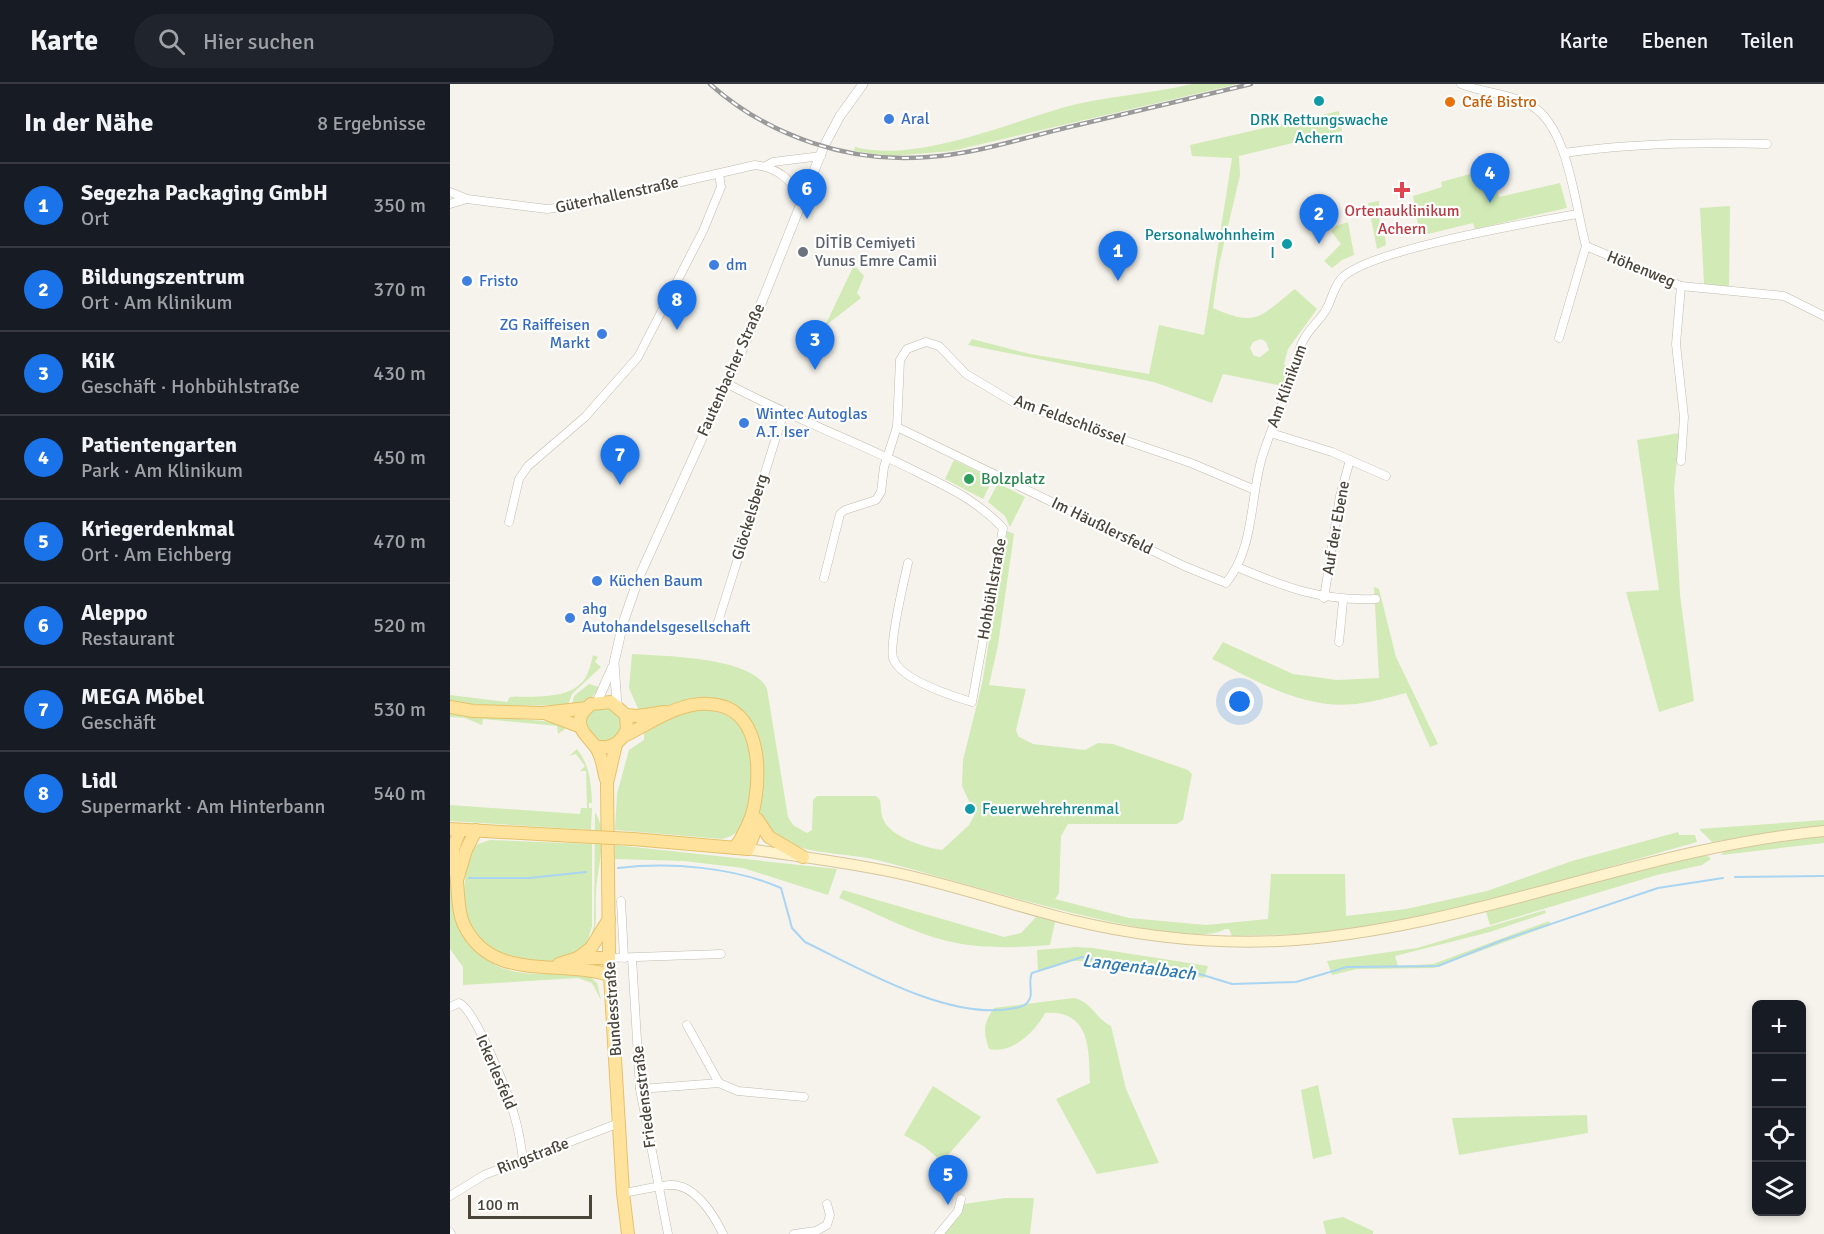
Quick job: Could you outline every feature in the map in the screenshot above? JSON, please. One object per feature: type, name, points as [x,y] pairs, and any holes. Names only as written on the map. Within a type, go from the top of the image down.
[{"type":"main road","points":[[450,707],[473,711],[543,712],[592,705],[604,701],[638,716],[669,712],[695,704],[712,704],[726,708],[746,724],[756,749],[754,808],[758,823],[769,837],[803,857]]},
{"type":"main road","points":[[592,705],[581,727],[585,738],[595,746],[602,760],[607,783]]},
{"type":"main road","points":[[607,783],[620,740],[627,729],[621,710]]},
{"type":"main road","points":[[543,712],[581,727]]},
{"type":"main road","points":[[595,746],[605,747],[669,712]]},
{"type":"main road","name":"Bundesstraße","points":[[607,783],[609,975],[623,1193],[628,1234]]},
{"type":"main road","points":[[735,848],[754,808]]},
{"type":"main road","points":[[748,849],[758,823]]},
{"type":"main road","points":[[609,975],[588,969],[510,964],[486,952],[467,932],[461,920],[452,860],[455,829],[633,839],[748,849],[904,875],[1074,920],[1124,930],[1182,937],[1275,941],[1355,934],[1414,924],[1710,848],[1775,836],[1824,831]]},
{"type":"main road","points":[[456,883],[466,850],[476,830]]},
{"type":"main road","points":[[578,958],[591,948],[609,918]]},
{"type":"main road","points":[[549,967],[578,958],[609,958]]},
{"type":"street","name":"Fautenbacher Straße","points":[[592,705],[614,663],[623,623],[639,577],[747,339],[821,156],[840,116],[863,84]]},
{"type":"street","points":[[1461,84],[1532,106],[1551,123],[1564,153],[1586,246]]},
{"type":"street","points":[[1564,153],[1614,145],[1682,141],[1767,144]]},
{"type":"street","name":"Güterhallenstraße","points":[[450,192],[467,199],[547,209],[581,205],[755,165],[766,166],[773,162],[821,156]]},
{"type":"street","points":[[766,166],[786,176],[804,199]]},
{"type":"street","points":[[509,522],[519,479],[528,466],[585,417],[638,357],[703,231],[722,187],[719,174]]},
{"type":"street","name":"Güterhallenstraße","points":[[450,204],[467,199]]},
{"type":"street","name":"Am Klinikum","points":[[1237,567],[1253,516],[1255,490],[1270,433],[1295,371],[1301,343],[1328,306],[1341,277],[1359,267],[1416,248],[1497,228],[1577,214]]},
{"type":"street","name":"Höhenweg","points":[[1559,338],[1586,246],[1681,286],[1784,296],[1824,316]]},
{"type":"street","points":[[1681,286],[1676,344],[1684,417],[1681,461]]},
{"type":"street","name":"Am Feldschlössel","points":[[824,578],[840,514],[845,510],[876,500],[884,485],[884,467],[889,458],[897,427],[900,360],[907,349],[926,342],[939,346],[966,374],[1013,402],[1191,463],[1255,490]]},
{"type":"street","name":"Hohbühlstraße","points":[[726,383],[784,412],[889,458],[973,501],[1003,528],[972,702],[930,689],[900,668],[893,658],[897,612],[908,563]]},
{"type":"street","name":"Glöckelsberg","points":[[718,622],[784,412]]},
{"type":"street","name":"Im Häußlersfeld","points":[[897,427],[1217,581],[1226,583],[1237,567]]},
{"type":"street","name":"Auf der Ebene","points":[[1270,433],[1332,452],[1386,476]]},
{"type":"street","name":"Auf der Ebene","points":[[1324,598],[1340,496],[1350,460]]},
{"type":"street","points":[[1237,567],[1284,587],[1324,598],[1343,601],[1376,599]]},
{"type":"street","points":[[1338,642],[1343,601]]},
{"type":"street","name":"Fautenbacher Straße","points":[[614,663],[621,710]]},
{"type":"street","name":"Friedensstraße","points":[[621,901],[640,1089],[668,1234]]},
{"type":"street","points":[[609,958],[721,954]]},
{"type":"street","name":"Ickerlesfeld","points":[[450,1007],[459,1003],[467,1007],[489,1051],[515,1118],[524,1159]]},
{"type":"street","points":[[687,1025],[719,1083]]},
{"type":"street","points":[[640,1089],[719,1083],[738,1091],[804,1097]]},
{"type":"street","name":"Ringstraße","points":[[450,1196],[472,1181],[619,1123]]},
{"type":"street","points":[[623,1193],[671,1185],[689,1191],[707,1206],[723,1234]]},
{"type":"street","points":[[939,1234],[958,1211],[960,1199]]},
{"type":"street","points":[[794,1234],[816,1231],[827,1225],[830,1215],[827,1204]]},
{"type":"green space","points":[[1192,84],[1238,84],[952,151],[891,156],[854,151],[855,147],[879,151],[932,146],[1081,103]]},
{"type":"green space","points":[[1339,111],[1342,131],[1239,156],[1240,175],[1219,265],[1213,308],[1240,317],[1258,316],[1295,289],[1317,309],[1288,349],[1284,364],[1288,368],[1283,386],[1223,374],[1212,403],[1154,382],[968,345],[972,339],[1030,354],[1149,374],[1159,325],[1204,335],[1232,158],[1192,156],[1190,145]],"holes":[[[1261,339],[1266,342],[1269,350],[1260,357],[1254,356],[1250,348],[1253,342]]]},
{"type":"green space","points":[[1492,168],[1499,197],[1560,183],[1567,208],[1475,229],[1473,223],[1420,236],[1413,196],[1442,187],[1441,182]]},
{"type":"green space","points":[[1379,201],[1380,236],[1385,236],[1386,245],[1377,249],[1368,203]]},
{"type":"green space","points":[[1730,206],[1729,288],[1704,284],[1700,208]]},
{"type":"green space","points":[[1348,222],[1354,255],[1342,260],[1332,268],[1324,261],[1341,244],[1331,231],[1336,226]]},
{"type":"green space","points":[[854,265],[864,276],[857,293],[861,298],[825,326]]},
{"type":"green space","points":[[1680,433],[1674,488],[1680,595],[1694,701],[1659,712],[1626,592],[1659,590],[1637,440]]},
{"type":"green space","name":"Bolzplatz","points":[[954,460],[993,479],[983,499],[945,479]]},
{"type":"green space","points":[[998,483],[1025,497],[1010,527],[1005,516],[988,502]]},
{"type":"green space","points":[[1007,531],[1014,534],[998,645],[989,685],[1026,689],[1016,730],[1019,737],[1033,744],[1085,750],[1098,743],[1113,744],[1188,770],[1192,774],[1183,820],[1177,824],[1068,824],[1061,836],[1059,893],[1055,899],[1129,918],[1206,925],[1268,919],[1271,874],[1345,874],[1346,916],[1406,909],[1487,891],[1572,861],[1678,832],[1679,835],[1695,835],[1697,842],[1486,902],[1389,924],[1304,934],[1232,936],[1229,929],[1201,934],[1162,931],[1056,909],[872,859],[819,852],[781,840],[764,824],[760,812],[762,755],[760,741],[755,729],[749,723],[722,701],[699,697],[640,713],[629,688],[632,654],[707,660],[745,670],[759,678],[767,689],[788,817],[793,825],[807,833],[812,830],[813,800],[817,796],[876,796],[880,800],[883,819],[893,831],[918,844],[942,850],[969,825],[975,814],[962,786],[963,760],[982,684]]},
{"type":"green space","points":[[1374,587],[1379,589],[1396,657],[1438,744],[1430,747],[1406,693],[1356,704],[1318,703],[1281,692],[1212,659],[1223,642],[1293,674],[1337,680],[1379,678]]},
{"type":"green space","points":[[593,655],[598,657],[595,662],[601,667],[572,694],[568,705],[488,706],[450,701],[450,695],[507,702],[510,697],[559,694],[576,687],[583,681],[590,668]]},
{"type":"green space","points":[[589,684],[599,687],[594,695],[585,702],[572,705],[574,696]]},
{"type":"green space","points":[[604,706],[617,711],[622,724],[617,737],[604,742],[591,737],[586,724],[591,711]]},
{"type":"green space","points":[[694,709],[724,714],[736,722],[745,735],[750,753],[751,789],[748,811],[742,826],[734,834],[722,839],[615,830],[617,794],[629,750],[644,740],[644,730]]},
{"type":"green space","points":[[450,713],[566,723],[565,729],[558,734],[557,726],[483,719],[482,725],[465,718],[450,717]]},
{"type":"green space","points":[[577,749],[585,762],[590,781],[591,830],[450,821],[450,805],[580,814],[581,808],[587,808],[586,771],[580,771],[585,766],[576,754],[569,756]]},
{"type":"green space","points":[[595,812],[602,841],[595,925],[589,943],[594,926]]},
{"type":"green space","points":[[1824,820],[1824,826],[1712,842],[1699,829]]},
{"type":"green space","points":[[1824,836],[1824,843],[1721,855],[1726,849]]},
{"type":"green space","points":[[490,840],[592,844],[592,926],[585,949],[560,960],[521,961],[504,956],[489,947],[477,935],[469,920],[465,902],[466,871],[470,856],[478,844]]},
{"type":"green space","points":[[615,845],[837,869],[828,895],[743,868],[684,861],[615,859]]},
{"type":"green space","points":[[1707,855],[1711,859],[1702,865],[1657,875],[1490,925],[1486,912],[1620,874]]},
{"type":"green space","points":[[450,875],[455,907],[466,936],[486,959],[500,967],[517,972],[586,973],[597,983],[601,1000],[592,983],[578,978],[463,985],[463,967],[450,949]]},
{"type":"green space","points":[[843,890],[1004,937],[1021,933],[1036,917],[1055,922],[1050,945],[998,947],[960,944],[920,932],[839,898]]},
{"type":"green space","points":[[1545,910],[1546,913],[1490,932],[1395,956],[1398,966],[1433,964],[1549,921],[1551,925],[1434,968],[1357,969],[1332,975],[1327,961],[1417,948]]},
{"type":"green space","points":[[1076,947],[1208,966],[1204,978],[1170,972],[1139,974],[1086,961],[1073,961],[1038,972],[1037,950]]},
{"type":"green space","points":[[1074,998],[1089,1006],[1111,1026],[1126,1089],[1159,1163],[1097,1174],[1056,1099],[1090,1083],[1089,1057],[1084,1034],[1071,1018],[1060,1014],[1045,1013],[1022,1040],[1006,1048],[989,1049],[985,1028],[994,1008]]},
{"type":"green space","points":[[1318,1085],[1332,1154],[1313,1159],[1301,1090]]},
{"type":"green space","points":[[933,1086],[981,1117],[942,1162],[925,1147],[904,1135]]},
{"type":"green space","points":[[1587,1115],[1588,1133],[1459,1155],[1452,1118]]},
{"type":"green space","points":[[1005,1198],[1034,1198],[1030,1234],[940,1234],[964,1204]]},
{"type":"green space","points":[[1343,1217],[1373,1231],[1373,1234],[1326,1234],[1323,1221]]},
{"type":"waterway","name":"Langentalbach","points":[[618,868],[638,866],[701,868],[743,875],[781,888],[792,928],[805,942],[904,989],[958,1007],[984,1010],[1023,1006],[1030,997],[1032,973],[1082,957],[1144,971],[1166,969],[1193,972],[1232,984],[1296,982],[1347,967],[1438,966],[1503,940],[1658,888],[1723,878]]},
{"type":"waterway","name":"Langentalbach","points":[[469,878],[529,878],[586,872]]},
{"type":"waterway","name":"Langentalbach","points":[[1735,877],[1824,876]]},
{"type":"railway","points":[[710,84],[758,118],[812,143],[840,151],[899,158],[928,157],[980,149],[1251,84]]},
{"type":"place","name":"DRK Rettungswache Achern","points":[[1319,101]]},
{"type":"place","name":"Café Bistro","points":[[1450,102]]},
{"type":"place","name":"Aral","points":[[889,119]]},
{"type":"place","name":"Ortenauklinikum Achern","points":[[1402,190]]},
{"type":"place","name":"Patientengarten","points":[[1490,203]]},
{"type":"place","name":"Aleppo","points":[[807,219]]},
{"type":"place","name":"Personalwohnheim I","points":[[1287,244]]},
{"type":"place","name":"Bildungszentrum","points":[[1319,244]]},
{"type":"place","name":"DİTİB Cemiyeti Yunus Emre Camii","points":[[803,252]]},
{"type":"place","name":"dm","points":[[714,265]]},
{"type":"place","name":"Fristo","points":[[467,281]]},
{"type":"place","name":"Segezha Packaging GmbH","points":[[1118,281]]},
{"type":"place","name":"Lidl","points":[[677,330]]},
{"type":"place","name":"ZG Raiffeisen Markt","points":[[602,334]]},
{"type":"place","name":"KiK","points":[[815,370]]},
{"type":"place","name":"Wintec Autoglas A.T. Iser","points":[[744,423]]},
{"type":"place","name":"Bolzplatz","points":[[969,479]]},
{"type":"place","name":"MEGA Möbel","points":[[620,485]]},
{"type":"place","name":"Küchen Baum","points":[[597,581]]},
{"type":"place","name":"ahg Autohandelsgesellschaft","points":[[570,618]]},
{"type":"place","name":"Feuerwehrehrenmal","points":[[970,809]]},
{"type":"place","name":"Kriegerdenkmal","points":[[948,1205]]}]
